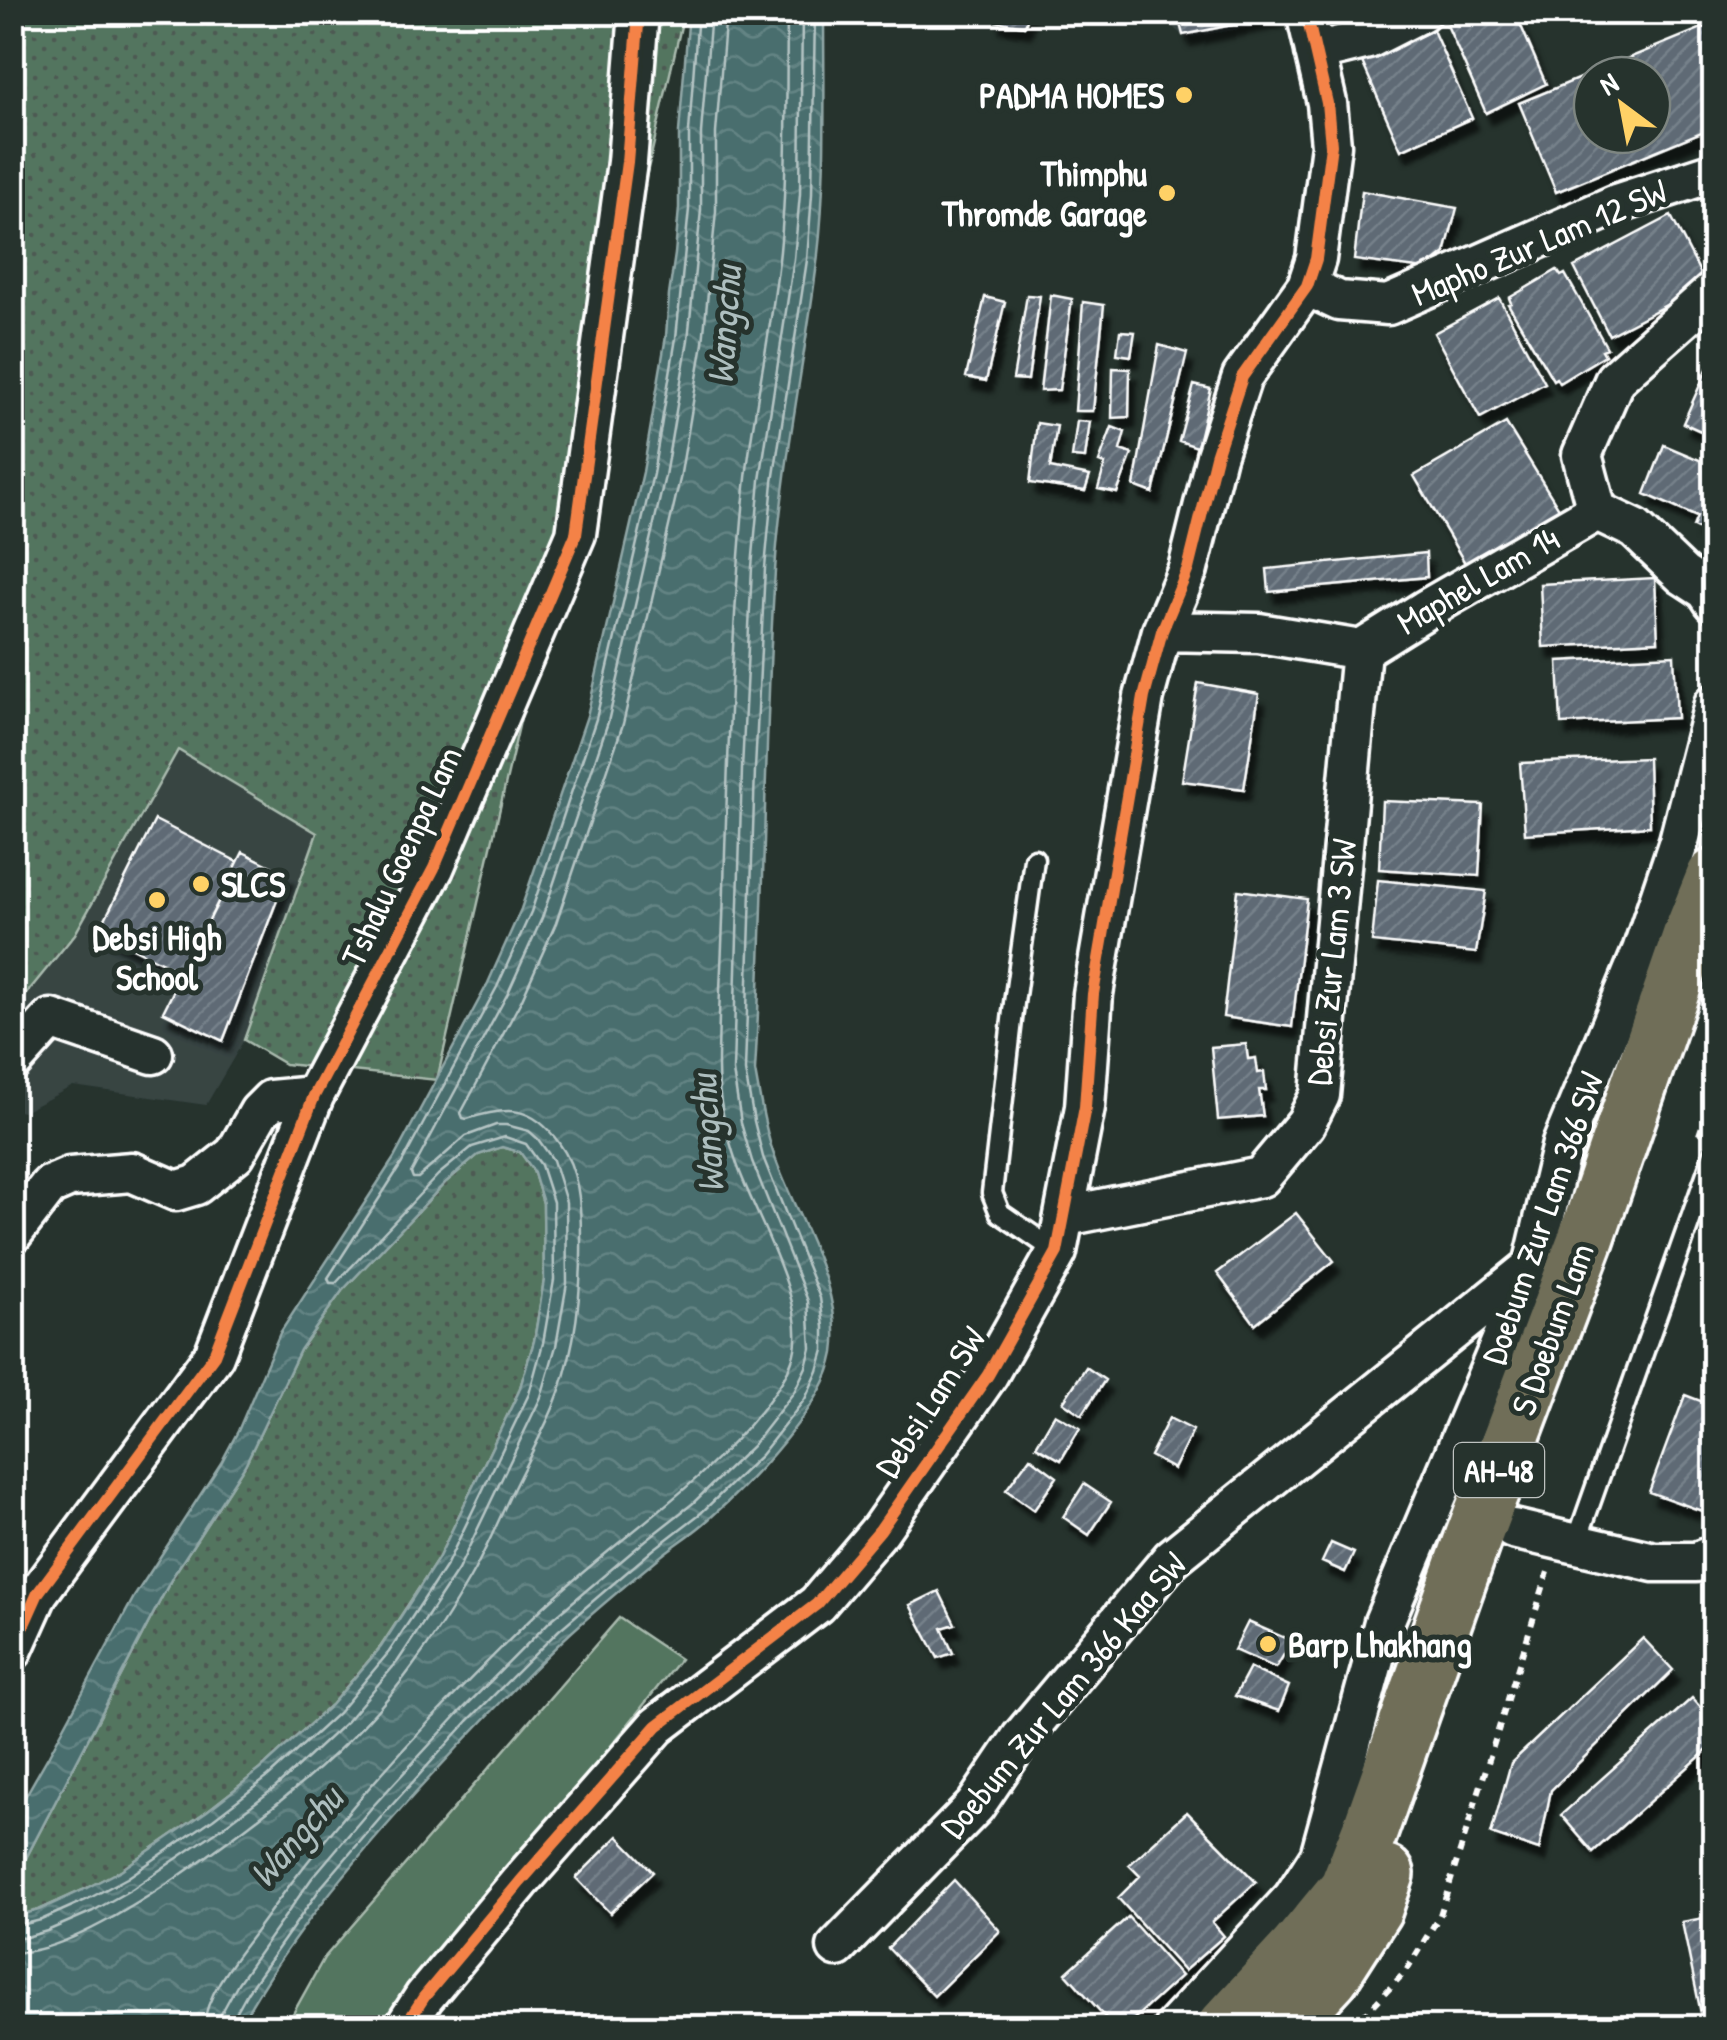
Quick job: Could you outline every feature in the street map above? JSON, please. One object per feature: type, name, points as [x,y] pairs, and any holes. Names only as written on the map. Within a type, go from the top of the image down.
[{"type":"highway","name":"S Doebum Lam","points":[[1224,2028],[1297,1950],[1347,1888],[1586,1239],[1714,877]]},
{"type":"highway","name":"S Doebum Lam","points":[[1284,2028],[1331,1976],[1374,1909],[1714,979]]},
{"type":"street","name":"Tshalu Goenpa Lam","points":[[12,1651],[38,1593],[214,1356],[314,1096],[434,868],[576,534],[626,162],[639,12]]},
{"type":"street","points":[[1306,12],[1328,104],[1331,144],[1316,259],[1307,286]]},
{"type":"street","points":[[1315,52],[1368,38],[1421,12]]},
{"type":"street","name":"Mapho Zur Lam 12 SW","points":[[1307,286],[1340,301],[1388,305],[1620,203],[1714,172]]},
{"type":"street","name":"Debsi Lam SW","points":[[404,2028],[424,1998],[520,1882],[657,1726],[817,1604],[880,1530],[988,1375],[1061,1234],[1085,1107],[1094,994],[1105,921],[1144,697],[1162,631],[1188,569],[1216,456],[1242,377],[1307,286]]},
{"type":"street","points":[[1714,291],[1615,380],[1582,455],[1596,511],[1636,530],[1683,575],[1706,590],[1714,602]]},
{"type":"street","name":"Maphel Lam 14","points":[[1361,650],[1596,511]]},
{"type":"street","points":[[1162,631],[1259,634],[1361,650]]},
{"type":"street","name":"Debsi Zur Lam 3 SW","points":[[1061,1234],[1261,1176],[1306,1123],[1320,1095],[1361,650]]},
{"type":"street","name":"Doebum Zur Lam 366 SW","points":[[1173,2028],[1294,1898],[1320,1856],[1384,1622],[1532,1266],[1562,1144],[1642,951],[1679,841],[1714,704]]},
{"type":"street","points":[[12,1062],[51,1019],[153,1054]]},
{"type":"street","points":[[12,1234],[49,1186],[70,1177],[132,1172],[176,1191],[196,1185],[235,1154],[259,1112],[271,1100],[314,1096]]},
{"type":"street","name":"Doebum Zur Lam 366 Kaa SW","points":[[837,1947],[974,1806],[1022,1738],[1172,1558],[1532,1266]]},
{"type":"street","points":[[1514,1530],[1654,1562],[1696,1562],[1714,1555]]},
{"type":"lane","points":[[1034,859],[992,1193],[1000,1213],[1061,1234]]},
{"type":"lane","points":[[1576,1543],[1714,1153]]},
{"type":"shaded area","points":[[1157,13],[1290,13],[1278,23],[1185,38]]},
{"type":"shaded area","name":"SLCS","points":[[177,750],[317,833],[244,1040],[206,1105],[73,1086],[23,1112],[13,1110],[12,1010],[75,934]]},
{"type":"green space","points":[[13,13],[684,13],[437,1080],[285,1064],[244,1040],[317,833],[178,750],[75,934],[13,1010]]},
{"type":"green space","points":[[502,1147],[520,1152],[533,1170],[543,1203],[544,1280],[534,1341],[519,1391],[438,1559],[381,1646],[331,1705],[261,1769],[121,1870],[39,1910],[20,1915],[13,1912],[12,1896],[24,1862],[173,1576],[245,1465],[300,1350],[342,1291],[446,1182],[478,1155]]},
{"type":"green space","points":[[619,1618],[680,1659],[388,2027],[285,2028],[324,1958]]},
{"type":"water","name":"Wangchu","points":[[689,13],[824,13],[820,232],[775,571],[755,1071],[773,1152],[815,1250],[832,1302],[832,1363],[808,1409],[744,1486],[563,1640],[396,1815],[300,1932],[239,2027],[13,2027],[13,1911],[20,1915],[39,1910],[121,1870],[261,1769],[331,1705],[381,1647],[438,1559],[519,1391],[534,1341],[544,1280],[543,1203],[533,1170],[520,1152],[502,1147],[478,1155],[446,1182],[342,1291],[300,1350],[245,1465],[173,1576],[24,1862],[13,1896],[13,1818],[134,1597],[221,1463],[280,1333],[394,1158],[488,983],[521,909],[587,716],[643,472],[666,336],[675,254],[679,132]]},
{"type":"building","points":[[995,12],[1029,12],[1025,26],[994,21]]},
{"type":"building","points":[[1177,12],[1279,12],[1280,15],[1183,35]]},
{"type":"building","points":[[1473,12],[1515,12],[1546,84],[1486,113],[1447,25]]},
{"type":"building","points":[[1693,12],[1714,12],[1714,17],[1696,22]]},
{"type":"building","points":[[1714,23],[1714,127],[1672,144],[1672,55],[1636,55]]},
{"type":"building","points":[[1433,30],[1472,118],[1401,150],[1362,62]]},
{"type":"building","points":[[1572,81],[1572,155],[1646,155],[1556,192],[1519,103]]},
{"type":"building","points":[[1362,191],[1457,208],[1445,253],[1425,269],[1354,260]]},
{"type":"building","points":[[1671,216],[1706,284],[1609,335],[1574,267]]},
{"type":"building","points":[[1557,270],[1561,276],[1565,274],[1607,348],[1602,350],[1605,355],[1559,383],[1556,378],[1553,380],[1508,304],[1509,298]]},
{"type":"building","points":[[1027,295],[1040,296],[1028,380],[1013,379]]},
{"type":"building","points":[[1051,295],[1072,299],[1059,390],[1040,391]]},
{"type":"building","points":[[985,297],[1005,302],[986,381],[966,377]]},
{"type":"building","points":[[1499,298],[1545,383],[1480,418],[1434,333]]},
{"type":"building","points":[[1083,302],[1104,305],[1093,411],[1075,411]]},
{"type":"building","points":[[1120,331],[1135,332],[1131,356],[1117,354]]},
{"type":"building","points":[[1159,345],[1187,353],[1153,493],[1134,486]]},
{"type":"building","points":[[1714,357],[1714,437],[1683,423]]},
{"type":"building","points":[[1113,368],[1130,369],[1129,417],[1112,418]]},
{"type":"building","points":[[1194,385],[1211,389],[1197,447],[1179,441]]},
{"type":"building","points":[[1077,421],[1090,422],[1085,458],[1072,457]]},
{"type":"building","points":[[1037,423],[1057,426],[1050,468],[1090,476],[1085,491],[1030,483]]},
{"type":"building","points":[[1506,423],[1561,512],[1469,570],[1414,476]]},
{"type":"building","points":[[1112,427],[1125,432],[1120,450],[1132,454],[1117,493],[1098,489],[1105,464],[1099,462]]},
{"type":"building","points":[[1664,445],[1714,466],[1714,537],[1693,527],[1697,517],[1645,494]]},
{"type":"building","points":[[1426,553],[1427,577],[1269,592],[1267,569]]},
{"type":"building","points":[[1655,578],[1658,641],[1543,647],[1540,584]]},
{"type":"building","points":[[1674,655],[1677,718],[1561,724],[1558,661]]},
{"type":"building","points":[[1198,683],[1259,694],[1244,789],[1182,781]]},
{"type":"building","points":[[1648,758],[1650,826],[1525,834],[1520,763]]},
{"type":"building","points":[[1382,801],[1483,805],[1479,876],[1379,869]]},
{"type":"building","points":[[155,820],[238,862],[183,973],[99,931]]},
{"type":"building","points":[[243,852],[287,874],[223,1041],[163,1012]]},
{"type":"building","points":[[1378,880],[1486,891],[1476,953],[1372,942]]},
{"type":"building","points":[[1238,890],[1307,899],[1292,1027],[1223,1017]]},
{"type":"building","points":[[1246,1044],[1248,1059],[1256,1058],[1258,1073],[1264,1072],[1266,1090],[1259,1090],[1263,1116],[1218,1120],[1211,1047]]},
{"type":"building","points":[[1296,1213],[1334,1261],[1255,1324],[1217,1273]]},
{"type":"building","points":[[1086,1367],[1105,1380],[1082,1415],[1063,1402]]},
{"type":"building","points":[[1685,1395],[1714,1406],[1713,1515],[1649,1492]]},
{"type":"building","points":[[1055,1414],[1080,1428],[1061,1460],[1036,1446]]},
{"type":"building","points":[[1169,1418],[1193,1430],[1174,1469],[1150,1456]]},
{"type":"building","points":[[1030,1457],[1057,1477],[1034,1510],[1006,1490]]},
{"type":"building","points":[[1084,1484],[1111,1502],[1089,1535],[1063,1517]]},
{"type":"building","points":[[1331,1543],[1354,1553],[1345,1572],[1322,1562]]},
{"type":"building","points":[[939,1591],[955,1624],[942,1628],[953,1653],[938,1658],[910,1605]]},
{"type":"building","points":[[1248,1622],[1292,1641],[1276,1668],[1234,1650]]},
{"type":"building","points":[[1643,1638],[1673,1670],[1551,1790],[1539,1850],[1491,1834],[1511,1763]]},
{"type":"building","points":[[1250,1668],[1289,1686],[1279,1711],[1235,1696]]},
{"type":"building","points":[[1692,1698],[1714,1722],[1714,1744],[1593,1852],[1561,1815]]},
{"type":"building","points":[[1187,1812],[1256,1882],[1212,1922],[1224,1936],[1184,1971],[1118,1898],[1140,1876],[1129,1865]]},
{"type":"building","points":[[618,1836],[653,1872],[610,1913],[576,1878]]},
{"type":"building","points":[[954,1880],[1000,1931],[934,1996],[888,1948]]},
{"type":"building","points":[[1714,1916],[1714,2028],[1704,2028],[1682,1922]]},
{"type":"building","points":[[1128,1917],[1181,1976],[1124,2028],[1115,2028],[1066,1973]]},
{"type":"cycle path","points":[[12,1651],[38,1593],[214,1355],[314,1096],[434,868],[576,534],[627,162],[639,12]]},
{"type":"cycle path","points":[[404,2028],[424,1997],[520,1882],[657,1726],[817,1604],[880,1530],[988,1375],[1057,1252],[1085,1107],[1093,994],[1144,697],[1162,631],[1188,569],[1216,456],[1242,377],[1307,286],[1316,259],[1331,145],[1327,103],[1306,12]]},
{"type":"place","name":"PADMA HOMES","points":[[1184,95]]},
{"type":"place","name":"Thimphu Thromde Garage","points":[[1167,193]]},
{"type":"place","name":"SLCS","points":[[201,884]]},
{"type":"place","name":"Debsi High School","points":[[157,900]]},
{"type":"place","name":"Barp Lhakhang","points":[[1268,1644]]}]
